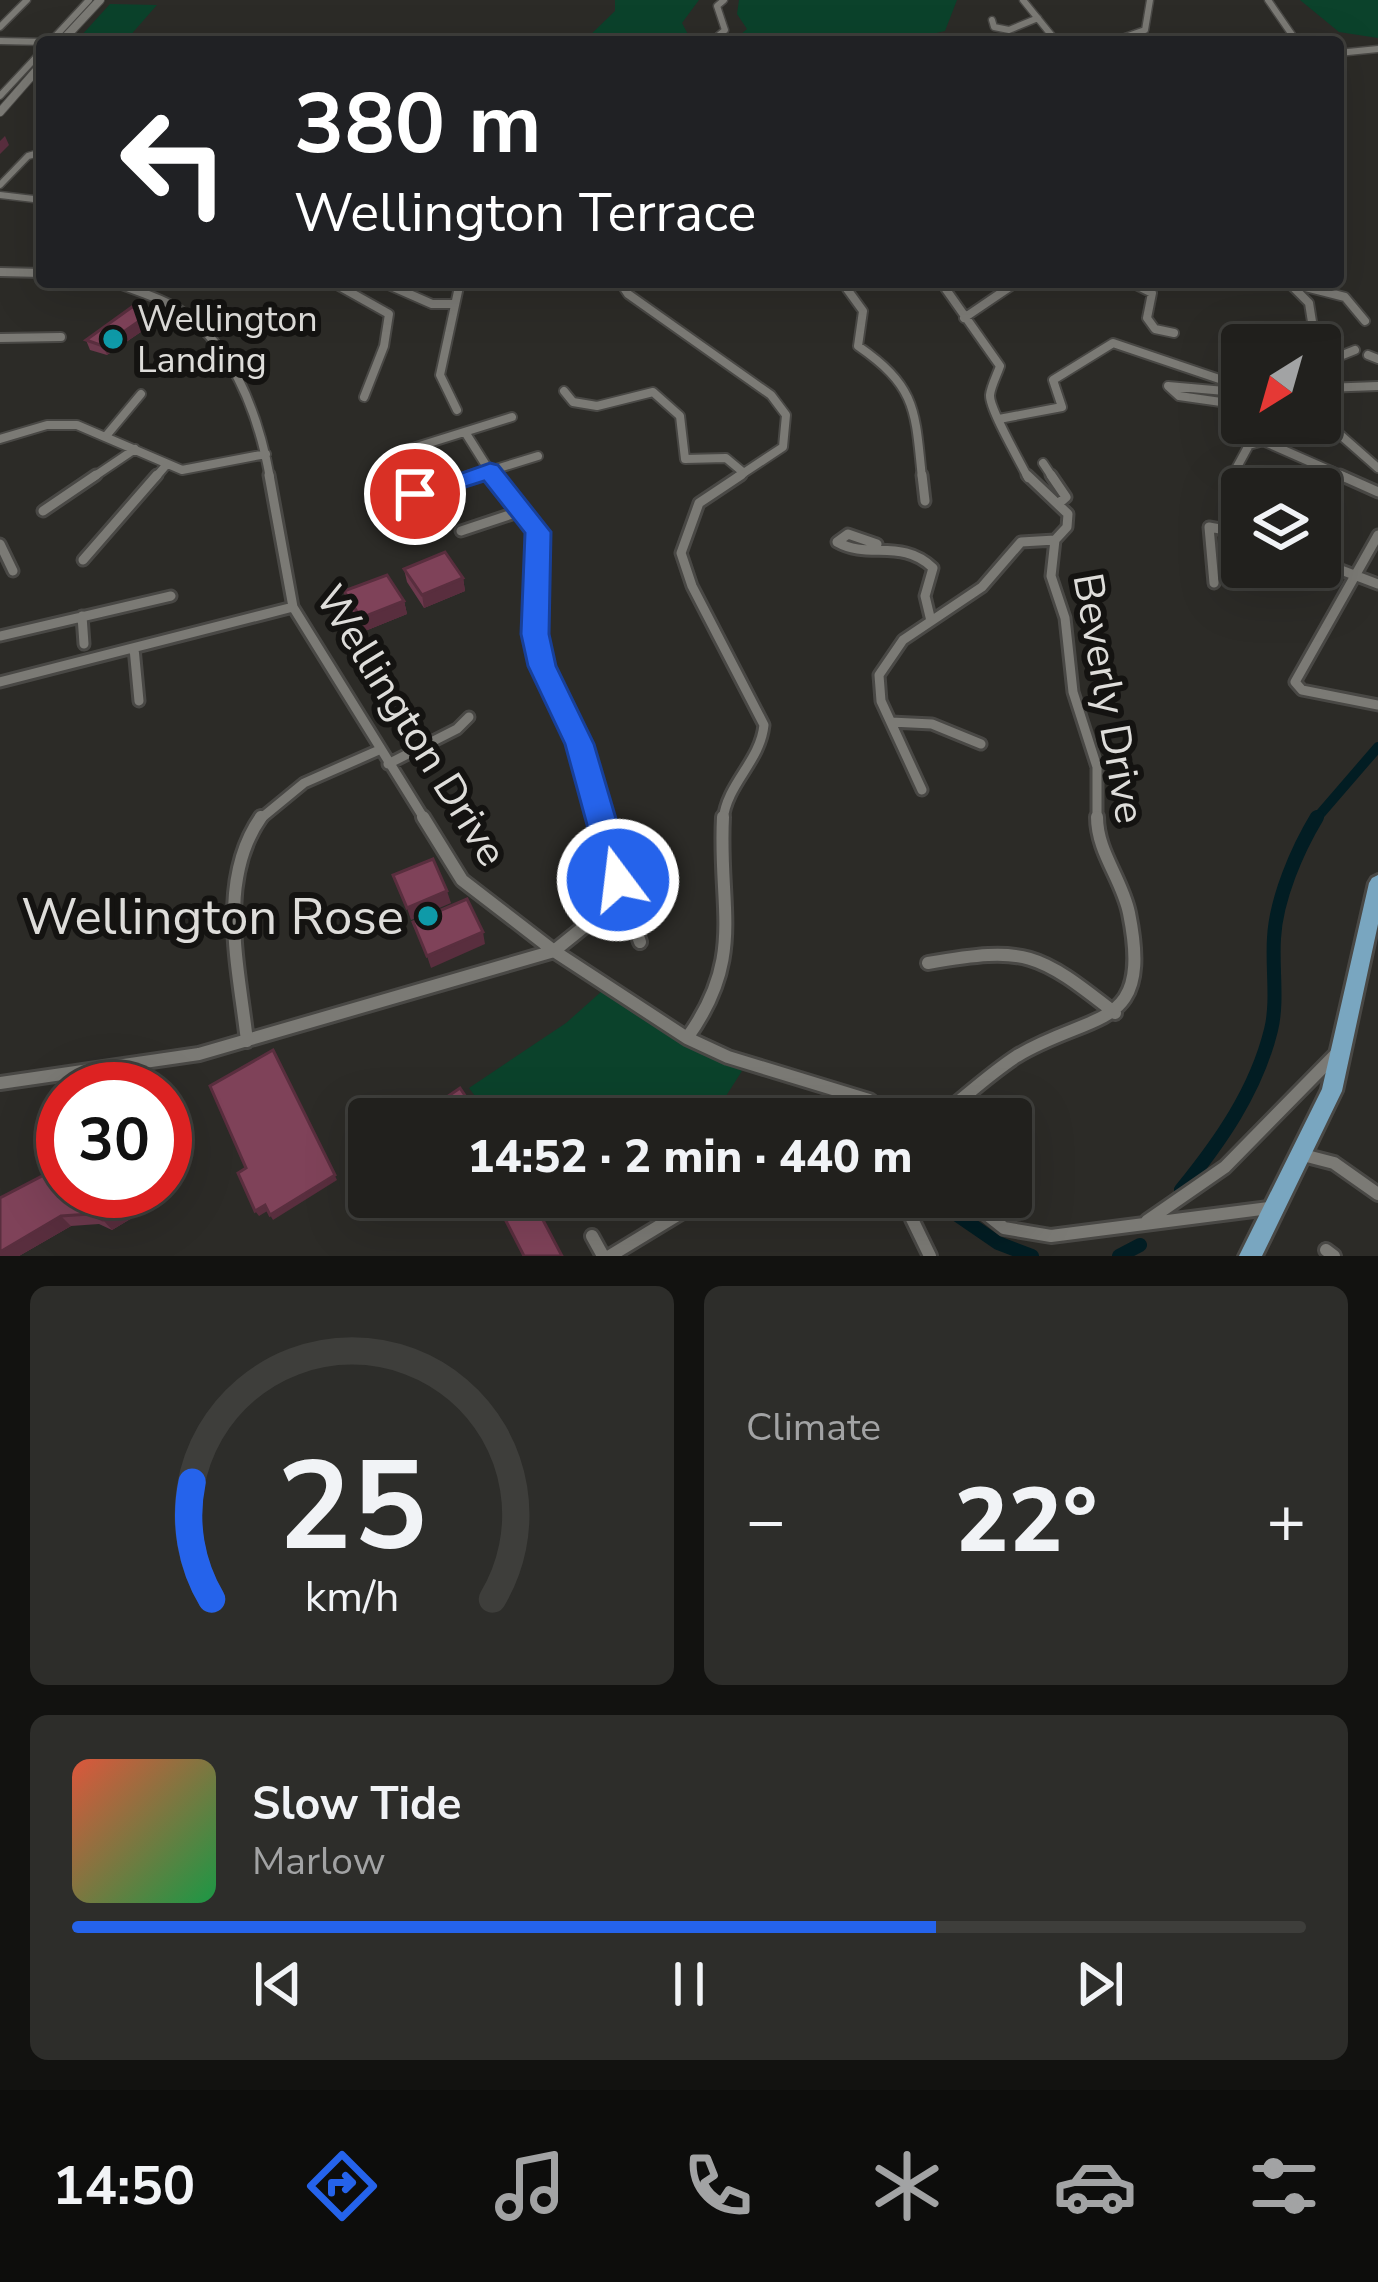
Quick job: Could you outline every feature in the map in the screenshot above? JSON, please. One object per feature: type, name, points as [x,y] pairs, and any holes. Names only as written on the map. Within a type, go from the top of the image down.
[{"type":"main road","points":[[1250,1256],[1332,1091],[1378,884]]},
{"type":"street","points":[[0,27],[27,0]]},
{"type":"street","points":[[54,36],[88,0]]},
{"type":"street","points":[[67,36],[100,0]]},
{"type":"street","points":[[718,36],[725,30],[717,6],[724,0]]},
{"type":"street","points":[[1023,0],[1052,36]]},
{"type":"street","points":[[1128,36],[1145,30],[1150,0]]},
{"type":"street","points":[[1268,0],[1293,36]]},
{"type":"street","points":[[0,16],[10,16]]},
{"type":"street","points":[[992,20],[994,27],[1009,30],[1039,18]]},
{"type":"street","points":[[0,41],[36,42]]},
{"type":"street","points":[[1344,52],[1378,49]]},
{"type":"street","points":[[0,96],[36,57]]},
{"type":"street","points":[[0,112],[36,71]]},
{"type":"street","points":[[0,185],[36,154]]},
{"type":"street","points":[[0,195],[36,199]]},
{"type":"street","points":[[0,272],[36,273]]},
{"type":"street","name":"Wellington Drive","points":[[130,288],[167,302],[226,356],[261,429],[292,607],[462,880],[554,951],[688,1038],[728,1057],[862,1098]]},
{"type":"street","points":[[342,288],[388,314],[384,346],[364,397]]},
{"type":"street","points":[[396,288],[432,304],[452,304]]},
{"type":"street","points":[[457,410],[440,375],[458,288]]},
{"type":"street","points":[[624,288],[771,395],[786,415],[783,447],[700,503],[681,553],[692,586],[764,725],[755,758],[725,806],[721,863],[729,940],[724,985],[688,1038]]},
{"type":"street","points":[[847,288],[862,311],[859,346],[895,373],[914,404],[925,502]]},
{"type":"street","points":[[947,288],[1000,366],[990,396],[1028,478],[1058,504],[1066,497],[1064,490],[1042,463]]},
{"type":"street","points":[[964,318],[1008,288]]},
{"type":"street","points":[[1142,288],[1152,293],[1149,322],[1174,333]]},
{"type":"street","points":[[1294,288],[1310,303],[1313,324]]},
{"type":"street","points":[[1309,288],[1345,297],[1365,321]]},
{"type":"street","points":[[0,338],[61,337]]},
{"type":"street","points":[[999,419],[1062,407],[1053,380],[1113,343],[1221,378]]},
{"type":"street","points":[[1341,356],[1355,350]]},
{"type":"street","points":[[1368,355],[1378,359]]},
{"type":"street","points":[[1221,392],[1168,386],[1179,395],[1221,402]]},
{"type":"street","points":[[1341,386],[1378,386]]},
{"type":"street","points":[[564,391],[578,405],[597,406],[653,392],[680,416],[685,459],[726,458],[744,472]]},
{"type":"street","points":[[106,436],[141,394]]},
{"type":"street","points":[[394,454],[512,417]]},
{"type":"street","points":[[0,439],[46,425],[76,425],[190,470],[266,454]]},
{"type":"street","points":[[465,431],[538,532],[533,609],[542,666],[579,744],[640,942]]},
{"type":"street","points":[[1341,435],[1378,468]]},
{"type":"street","points":[[1237,468],[1249,445],[1263,442],[1323,468]]},
{"type":"street","points":[[43,511],[135,449]]},
{"type":"street","points":[[415,494],[538,456]]},
{"type":"street","points":[[82,560],[167,464]]},
{"type":"street","points":[[1341,476],[1378,492]]},
{"type":"street","name":"Beverly Drive","points":[[1058,504],[1068,514],[1067,527],[1055,540],[1051,576],[1065,618],[1073,692],[1097,767],[1096,835],[1130,911],[1135,941],[1133,989],[1115,1013]]},
{"type":"street","points":[[461,531],[521,512]]},
{"type":"street","points":[[1214,583],[1209,527],[1221,529]]},
{"type":"street","points":[[1378,535],[1306,655],[1295,682],[1302,691],[1378,705]]},
{"type":"street","points":[[922,790],[881,701],[879,674],[903,640],[982,587],[1022,542],[1055,540]]},
{"type":"street","points":[[0,544],[13,572]]},
{"type":"street","points":[[878,544],[924,557],[934,568],[925,596],[932,621]]},
{"type":"street","points":[[1341,570],[1378,584]]},
{"type":"street","points":[[0,636],[171,596]]},
{"type":"street","points":[[0,682],[84,653],[134,648],[292,607]]},
{"type":"street","points":[[82,616],[84,653]]},
{"type":"street","points":[[134,648],[139,701]]},
{"type":"street","points":[[388,764],[457,729],[469,717]]},
{"type":"street","points":[[891,722],[932,724],[980,744]]},
{"type":"street","points":[[248,1041],[236,925],[238,872],[246,838],[260,816],[296,789],[379,750]]},
{"type":"street","points":[[0,1083],[248,1041],[554,951],[585,926],[618,880]]},
{"type":"street","points":[[928,963],[1000,950],[1030,952],[1115,1013]]},
{"type":"street","points":[[964,1098],[1018,1056],[1115,1013]]},
{"type":"street","points":[[1137,1226],[1201,1192],[1254,1146],[1346,1041]]},
{"type":"street","points":[[1304,1155],[1334,1163],[1378,1194]]},
{"type":"street","points":[[990,1218],[1024,1235],[1275,1207]]},
{"type":"street","points":[[592,1236],[607,1256],[671,1218]]},
{"type":"street","points":[[912,1219],[931,1256]]},
{"type":"green space","points":[[615,0],[699,0],[682,23],[689,36],[589,36],[615,11]]},
{"type":"green space","points":[[739,0],[957,0],[945,31],[923,36],[739,36],[747,29],[737,14]]},
{"type":"green space","points":[[1300,0],[1378,0],[1378,38],[1339,32]]},
{"type":"green space","points":[[110,4],[157,5],[130,36],[81,36]]},
{"type":"green space","points":[[602,991],[742,1071],[723,1098],[476,1098],[469,1088],[566,1023]]},
{"type":"building","points":[[132,307],[151,313],[103,346],[86,340]]},
{"type":"building","points":[[445,552],[463,578],[422,595],[404,569]]},
{"type":"building","points":[[387,575],[404,601],[361,618],[344,591]]},
{"type":"building","points":[[433,859],[447,891],[407,908],[393,875]]},
{"type":"building","points":[[467,899],[483,932],[427,956],[413,922]]},
{"type":"building","points":[[273,1050],[335,1175],[270,1215],[265,1205],[255,1211],[238,1173],[246,1168],[210,1086]]},
{"type":"building","points":[[460,1088],[467,1098],[445,1098]]},
{"type":"building","points":[[36,1179],[36,1218],[58,1218],[0,1252],[0,1198]]},
{"type":"building","points":[[542,1218],[562,1256],[524,1256],[506,1221]]},
{"type":"waterway","points":[[1316,819],[1378,747]]},
{"type":"waterway","points":[[1181,1190],[1235,1115],[1256,1074],[1273,1019],[1279,907],[1316,819]]},
{"type":"waterway","points":[[962,1218],[998,1243],[1032,1256]]},
{"type":"waterway","points":[[1119,1256],[1140,1245]]},
{"type":"place","name":"Wellington Landing","points":[[113,339]]},
{"type":"place","name":"Wellington Rose","points":[[428,916]]},
{"type":"route","points":[[415,494],[490,471],[538,532],[533,609],[542,666],[579,744],[618,880]]}]
